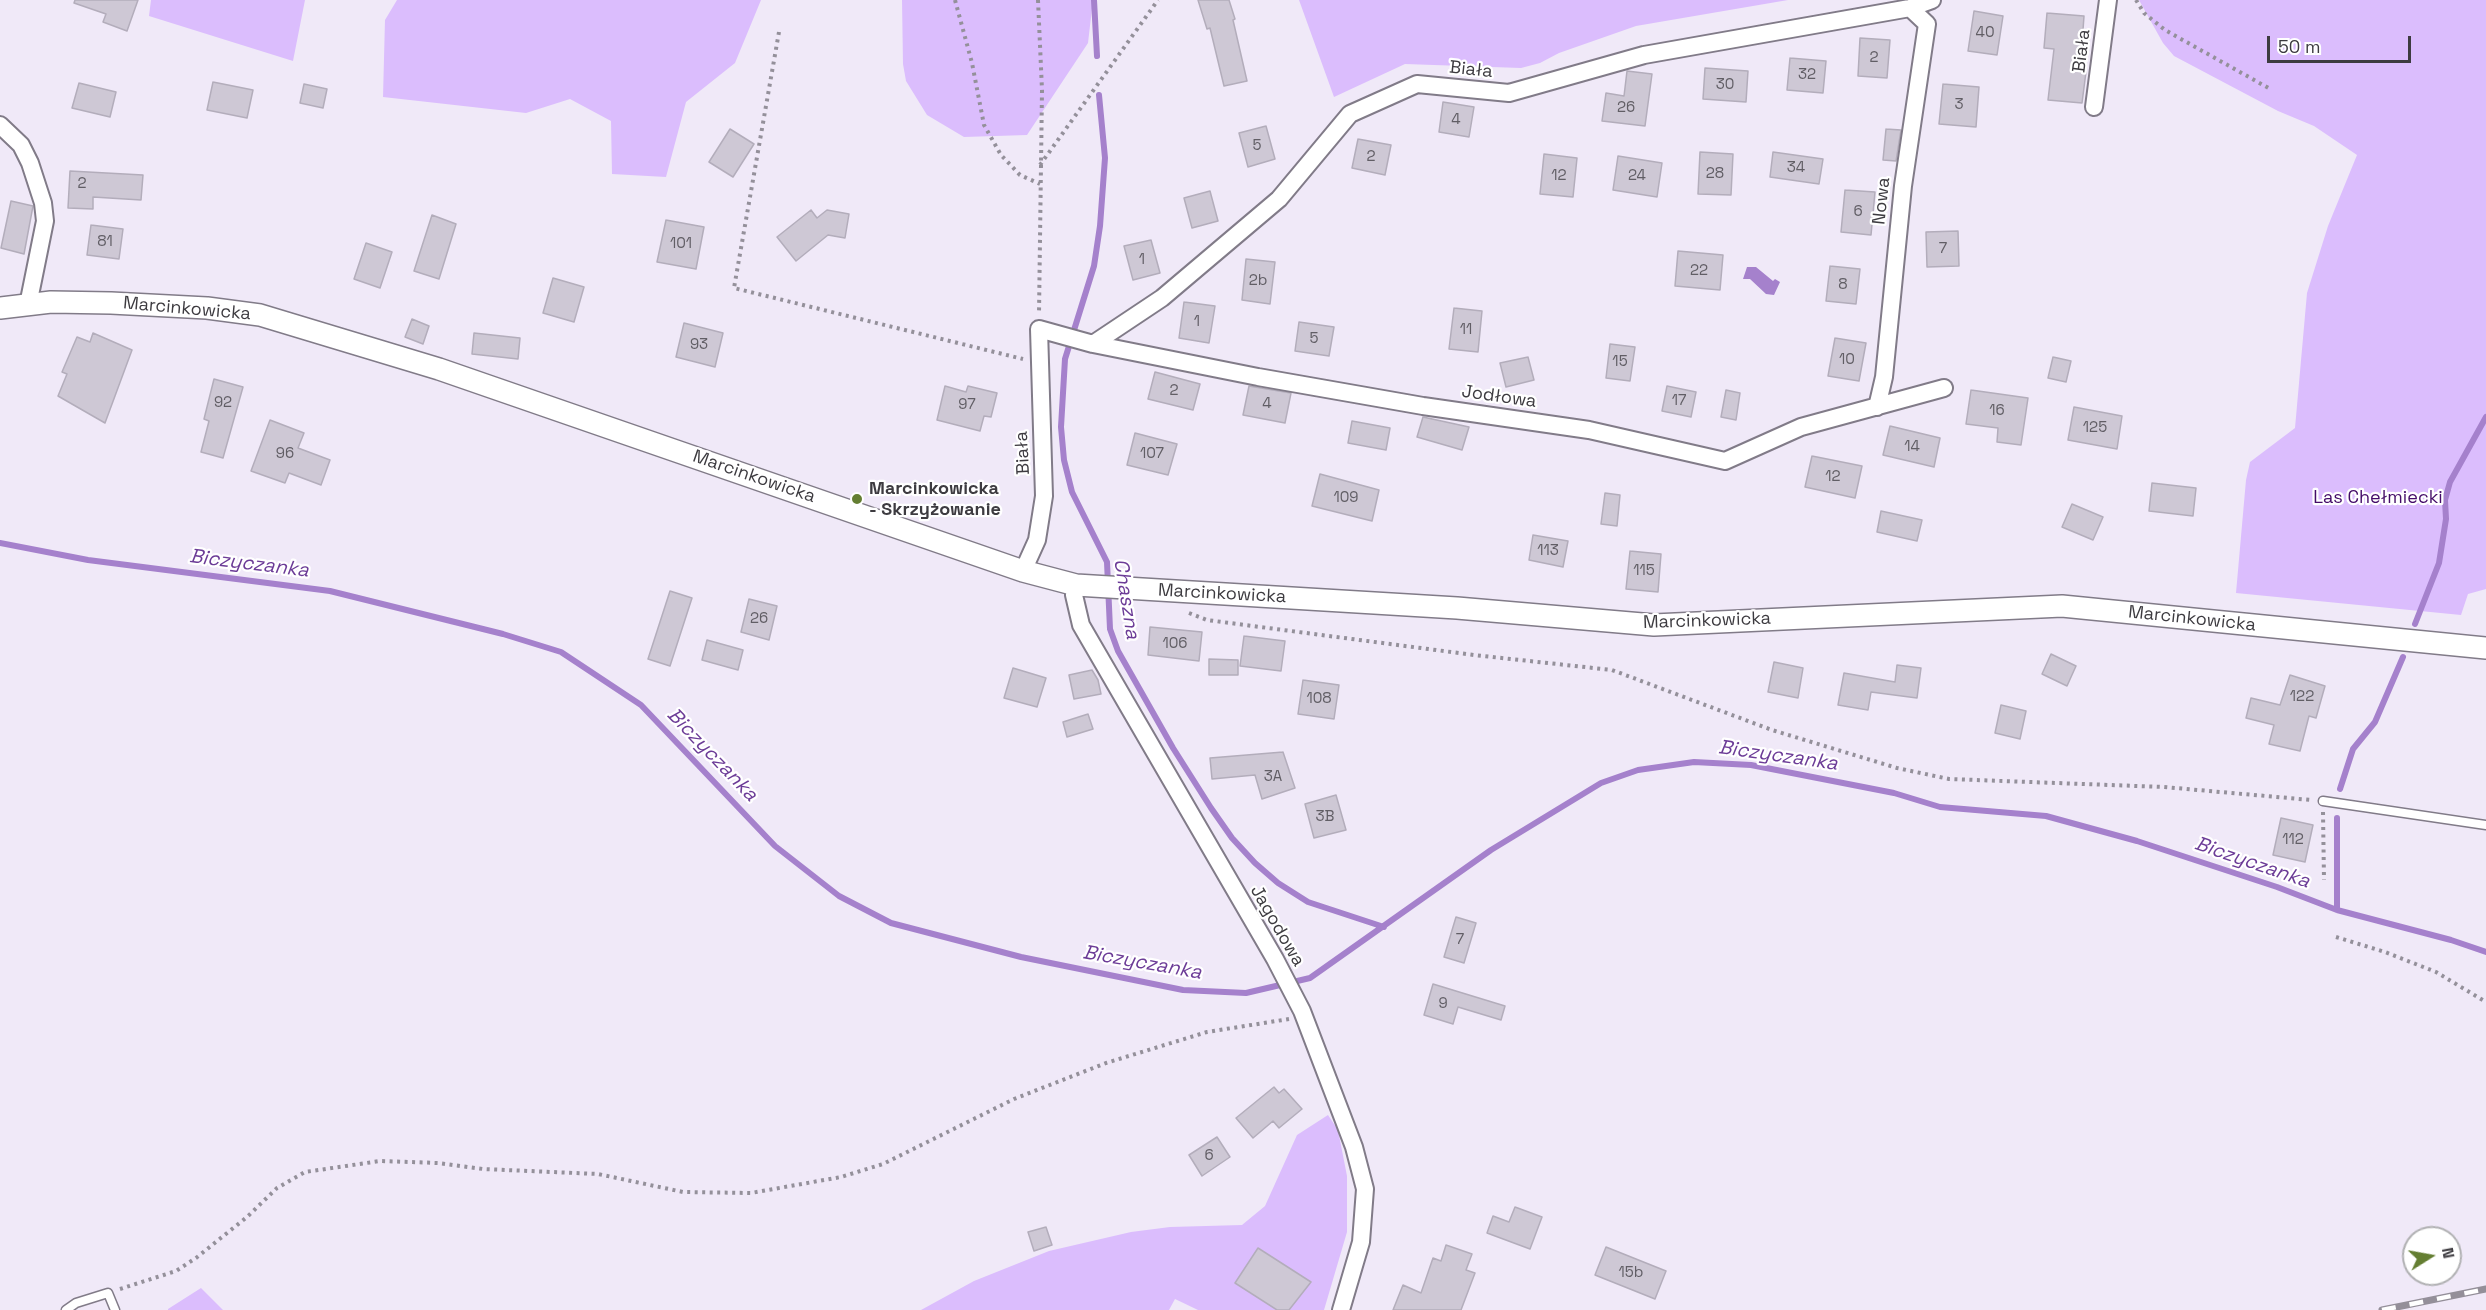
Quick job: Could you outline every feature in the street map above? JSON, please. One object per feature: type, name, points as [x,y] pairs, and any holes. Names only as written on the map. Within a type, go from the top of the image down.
[{"type":"street","name":"Biała","points":[[1085,342],[1162,298],[1279,199],[1350,114],[1417,84],[1509,93],[1644,56],[1910,8],[1932,0]]},
{"type":"street","name":"Biała","points":[[2094,107],[2108,0]]},
{"type":"street","name":"Nowa","points":[[1877,406],[1884,377],[1903,186],[1927,24],[1910,8]]},
{"type":"street","points":[[0,126],[21,145],[34,174],[43,203],[45,221],[28,305]]},
{"type":"street","name":"Marcinkowicka","points":[[0,308],[51,302],[173,305],[260,315],[439,369],[1023,571],[1086,586],[1457,608],[1654,625],[2062,606],[2486,648]]},
{"type":"street","name":"Biała","points":[[1023,571],[1037,540],[1044,496],[1039,330]]},
{"type":"street","name":"Jodłowa","points":[[1039,330],[1085,342],[1411,404],[1589,430],[1725,461],[1801,427],[1944,388]]},
{"type":"street","name":"Jagodowa","points":[[1086,586],[1074,595],[1081,625],[1275,959],[1303,1014],[1354,1147],[1365,1189],[1361,1242],[1341,1310]]},
{"type":"lane","points":[[2323,801],[2486,825]]},
{"type":"lane","points":[[66,1310],[76,1304],[108,1293],[115,1310]]},
{"type":"path","points":[[956,0],[972,63],[984,125],[1001,155],[1020,175],[1040,184]]},
{"type":"path","points":[[1036,0],[1042,90],[1039,330]]},
{"type":"path","points":[[1040,166],[1158,0]]},
{"type":"path","points":[[2136,0],[2144,13],[2165,30],[2272,90]]},
{"type":"path","points":[[779,32],[734,288],[1039,363]]},
{"type":"path","points":[[1185,611],[1207,620],[1474,655],[1612,670],[1773,730],[1897,768],[1949,779],[2164,787],[2323,801],[2324,880]]},
{"type":"path","points":[[2336,937],[2385,951],[2436,972],[2486,1002]]},
{"type":"path","points":[[108,1293],[176,1271],[239,1224],[277,1188],[305,1172],[380,1161],[438,1163],[483,1168],[598,1174],[683,1192],[751,1193],[841,1177],[883,1164],[1014,1099],[1106,1063],[1207,1032],[1303,1014]]},
{"type":"green space","points":[[151,0],[305,0],[293,61],[149,16]]},
{"type":"green space","points":[[397,0],[761,0],[735,63],[686,102],[666,177],[612,174],[611,121],[570,99],[526,113],[383,97],[385,20]]},
{"type":"green space","points":[[902,0],[1093,0],[1088,43],[1027,135],[964,137],[927,115],[906,81],[903,64]]},
{"type":"green space","points":[[1299,0],[1788,0],[1636,26],[1559,53],[1540,63],[1521,68],[1405,64],[1334,97]]},
{"type":"green space","name":"Las Chełmiecki","points":[[2139,0],[2486,0],[2486,589],[2468,594],[2461,615],[2236,593],[2246,480],[2250,462],[2295,428],[2307,293],[2328,226],[2357,155],[2314,126],[2278,111],[2174,56],[2163,43]]},
{"type":"green space","points":[[1328,1115],[1338,1130],[1347,1176],[1347,1232],[1324,1310],[1198,1310],[1175,1299],[1169,1310],[921,1310],[974,1281],[1049,1251],[1131,1232],[1170,1227],[1242,1225],[1265,1206],[1297,1135]]},
{"type":"green space","points":[[201,1288],[223,1310],[168,1310],[168,1309]]},
{"type":"shaded area","points":[[1747,267],[1756,267],[1773,281],[1775,279],[1780,282],[1774,295],[1766,294],[1750,279],[1743,279]]},
{"type":"building","points":[[75,0],[138,0],[127,31],[103,22],[106,14],[74,3]]},
{"type":"building","points":[[1198,0],[1229,0],[1247,81],[1224,86],[1210,28],[1207,29]]},
{"type":"building","points":[[1974,11],[2003,16],[1997,55],[1968,51]]},
{"type":"building","points":[[2047,13],[2084,16],[2080,71],[2086,72],[2082,103],[2048,100],[2054,49],[2044,48]]},
{"type":"building","points":[[1860,38],[1890,40],[1887,78],[1858,76]]},
{"type":"building","points":[[1790,58],[1826,61],[1823,93],[1787,90]]},
{"type":"building","points":[[1705,68],[1748,71],[1746,102],[1703,99]]},
{"type":"building","points":[[1627,71],[1652,74],[1645,126],[1602,121],[1606,93],[1624,96]]},
{"type":"building","points":[[213,82],[253,90],[247,118],[207,110]]},
{"type":"building","points":[[79,83],[116,92],[110,117],[72,108]]},
{"type":"building","points":[[304,84],[327,89],[323,108],[300,103]]},
{"type":"building","points":[[1943,84],[1979,87],[1976,127],[1939,124]]},
{"type":"building","points":[[1443,102],[1474,107],[1469,137],[1439,132]]},
{"type":"building","points":[[1266,126],[1275,159],[1248,167],[1239,133]]},
{"type":"building","points":[[730,129],[754,144],[733,177],[709,162]]},
{"type":"building","points":[[1886,129],[1901,130],[1896,161],[1883,160]]},
{"type":"building","points":[[1358,139],[1391,145],[1385,175],[1352,168]]},
{"type":"building","points":[[1700,152],[1733,154],[1731,195],[1698,194]]},
{"type":"building","points":[[1773,152],[1823,159],[1819,184],[1770,177]]},
{"type":"building","points":[[1544,154],[1577,158],[1573,197],[1540,194]]},
{"type":"building","points":[[1618,156],[1662,163],[1657,197],[1613,190]]},
{"type":"building","points":[[70,171],[143,175],[141,200],[93,197],[93,209],[68,208]]},
{"type":"building","points":[[1845,190],[1875,192],[1871,235],[1841,232]]},
{"type":"building","points":[[1210,191],[1218,221],[1192,228],[1184,198]]},
{"type":"building","points":[[11,201],[33,206],[24,254],[1,248]]},
{"type":"building","points":[[811,210],[817,218],[827,210],[849,214],[845,238],[828,235],[796,261],[777,237]]},
{"type":"building","points":[[432,215],[456,224],[439,279],[414,271]]},
{"type":"building","points":[[666,220],[704,227],[696,269],[657,262]]},
{"type":"building","points":[[91,225],[123,229],[119,259],[87,255]]},
{"type":"building","points":[[1958,231],[1959,266],[1927,267],[1926,232]]},
{"type":"building","points":[[1151,240],[1160,273],[1133,280],[1124,246]]},
{"type":"building","points":[[366,243],[392,252],[380,288],[354,279]]},
{"type":"building","points":[[1678,251],[1723,255],[1720,290],[1675,286]]},
{"type":"building","points":[[1246,259],[1275,262],[1270,304],[1242,300]]},
{"type":"building","points":[[1830,266],[1860,269],[1856,304],[1826,301]]},
{"type":"building","points":[[553,278],[584,287],[574,322],[543,313]]},
{"type":"building","points":[[1184,302],[1215,306],[1209,343],[1179,338]]},
{"type":"building","points":[[1454,308],[1482,311],[1478,352],[1449,349]]},
{"type":"building","points":[[412,319],[429,326],[423,344],[405,337]]},
{"type":"building","points":[[1299,322],[1334,327],[1329,356],[1295,351]]},
{"type":"building","points":[[684,323],[723,333],[715,367],[676,357]]},
{"type":"building","points":[[93,333],[132,350],[105,423],[58,396],[67,374],[62,372],[77,337],[90,342]]},
{"type":"building","points":[[474,333],[520,338],[518,359],[472,354]]},
{"type":"building","points":[[1835,338],[1866,343],[1859,381],[1828,376]]},
{"type":"building","points":[[1610,344],[1635,347],[1630,381],[1606,378]]},
{"type":"building","points":[[1528,357],[1534,380],[1506,387],[1500,363]]},
{"type":"building","points":[[2053,357],[2071,361],[2066,382],[2048,378]]},
{"type":"building","points":[[1155,372],[1200,384],[1193,410],[1148,399]]},
{"type":"building","points":[[214,379],[243,387],[223,458],[201,452],[209,421],[204,419]]},
{"type":"building","points":[[945,386],[966,392],[968,386],[997,393],[991,417],[984,416],[980,431],[937,420]]},
{"type":"building","points":[[1249,386],[1291,393],[1285,423],[1243,415]]},
{"type":"building","points":[[1667,386],[1696,392],[1691,417],[1662,411]]},
{"type":"building","points":[[1726,390],[1740,393],[1736,420],[1721,417]]},
{"type":"building","points":[[1971,390],[2028,398],[2021,445],[1997,442],[1998,428],[1966,424]]},
{"type":"building","points":[[2074,407],[2122,416],[2117,449],[2068,440]]},
{"type":"building","points":[[1423,417],[1469,427],[1462,450],[1417,437]]},
{"type":"building","points":[[270,420],[304,433],[298,448],[330,460],[321,485],[289,473],[285,483],[251,471]]},
{"type":"building","points":[[1352,421],[1390,428],[1386,450],[1348,443]]},
{"type":"building","points":[[1890,426],[1940,438],[1934,467],[1883,455]]},
{"type":"building","points":[[1135,433],[1177,444],[1168,475],[1127,465]]},
{"type":"building","points":[[1812,456],[1862,466],[1855,498],[1805,487]]},
{"type":"building","points":[[1320,474],[1379,490],[1372,521],[1312,506]]},
{"type":"building","points":[[2152,483],[2196,488],[2193,516],[2149,511]]},
{"type":"building","points":[[1605,493],[1620,495],[1617,526],[1601,524]]},
{"type":"building","points":[[2072,504],[2103,517],[2093,540],[2062,527]]},
{"type":"building","points":[[1881,511],[1922,520],[1917,541],[1877,532]]},
{"type":"building","points":[[1533,535],[1568,541],[1563,567],[1529,560]]},
{"type":"building","points":[[1630,551],[1661,554],[1658,592],[1626,589]]},
{"type":"building","points":[[670,591],[692,598],[670,666],[648,659]]},
{"type":"building","points":[[749,599],[777,606],[769,640],[741,632]]},
{"type":"building","points":[[1150,627],[1202,632],[1199,661],[1148,655]]},
{"type":"building","points":[[1244,636],[1285,641],[1281,671],[1240,666]]},
{"type":"building","points":[[707,640],[743,650],[738,670],[702,660]]},
{"type":"building","points":[[2051,654],[2076,666],[2067,686],[2042,674]]},
{"type":"building","points":[[1209,659],[1238,660],[1238,675],[1209,675]]},
{"type":"building","points":[[1774,662],[1803,668],[1798,698],[1768,692]]},
{"type":"building","points":[[1897,665],[1921,668],[1917,698],[1871,692],[1868,710],[1838,705],[1844,673],[1895,682]]},
{"type":"building","points":[[1013,668],[1046,678],[1037,707],[1004,698]]},
{"type":"building","points":[[1092,670],[1098,680],[1101,694],[1074,699],[1069,675]]},
{"type":"building","points":[[2290,675],[2325,686],[2316,718],[2309,716],[2300,751],[2269,744],[2274,725],[2246,718],[2251,698],[2280,705]]},
{"type":"building","points":[[1303,680],[1339,685],[1334,719],[1298,714]]},
{"type":"building","points":[[2001,705],[2026,711],[2020,739],[1995,733]]},
{"type":"building","points":[[1088,714],[1093,729],[1067,737],[1063,722]]},
{"type":"building","points":[[1283,752],[1295,788],[1262,799],[1255,775],[1212,779],[1210,758]]},
{"type":"building","points":[[1336,795],[1346,830],[1314,838],[1305,804]]},
{"type":"building","points":[[2281,818],[2313,825],[2305,862],[2273,855]]},
{"type":"building","points":[[1456,917],[1476,923],[1464,963],[1444,957]]},
{"type":"building","points":[[1433,984],[1505,1006],[1501,1020],[1458,1007],[1453,1024],[1424,1015]]},
{"type":"building","points":[[1274,1087],[1279,1093],[1284,1089],[1302,1109],[1279,1128],[1273,1121],[1253,1138],[1236,1118]]},
{"type":"building","points":[[1217,1137],[1230,1157],[1202,1176],[1189,1155]]},
{"type":"building","points":[[1515,1207],[1542,1217],[1530,1249],[1487,1233],[1493,1216],[1509,1222]]},
{"type":"building","points":[[1046,1227],[1052,1245],[1034,1251],[1028,1232]]},
{"type":"building","points":[[1446,1245],[1472,1254],[1466,1270],[1475,1273],[1461,1310],[1393,1310],[1403,1285],[1421,1293],[1433,1258],[1441,1261]]},
{"type":"building","points":[[1606,1247],[1666,1271],[1655,1299],[1595,1275]]},
{"type":"building","points":[[1258,1248],[1311,1282],[1289,1310],[1277,1310],[1235,1283]]},
{"type":"waterway","name":"Chaszna","points":[[1094,0],[1097,56]]},
{"type":"waterway","name":"Chaszna","points":[[1099,95],[1105,158],[1100,226],[1094,266],[1065,359],[1061,427],[1064,460],[1072,492],[1107,562],[1110,629],[1118,651],[1173,748],[1232,838],[1278,883],[1308,902],[1384,927]]},
{"type":"waterway","points":[[2415,624],[2439,563],[2446,519],[2445,500],[2450,482],[2486,417]]},
{"type":"waterway","name":"Biczyczanka","points":[[0,543],[88,560],[330,591],[503,634],[561,652],[641,705],[775,846],[839,896],[891,923],[1021,957],[1183,990],[1246,993],[1310,978],[1491,850],[1601,783],[1638,770],[1694,762],[1751,765],[1894,793],[1940,807],[2046,816],[2137,841],[2277,887],[2337,910],[2451,940],[2486,952]]},
{"type":"waterway","points":[[2340,789],[2353,749],[2375,722],[2403,657]]},
{"type":"waterway","points":[[2337,818],[2337,910]]},
{"type":"railway","points":[[2382,1310],[2486,1289]]},
{"type":"place","name":"Marcinkowicka - Skrzyżowanie","points":[[857,499]]}]
